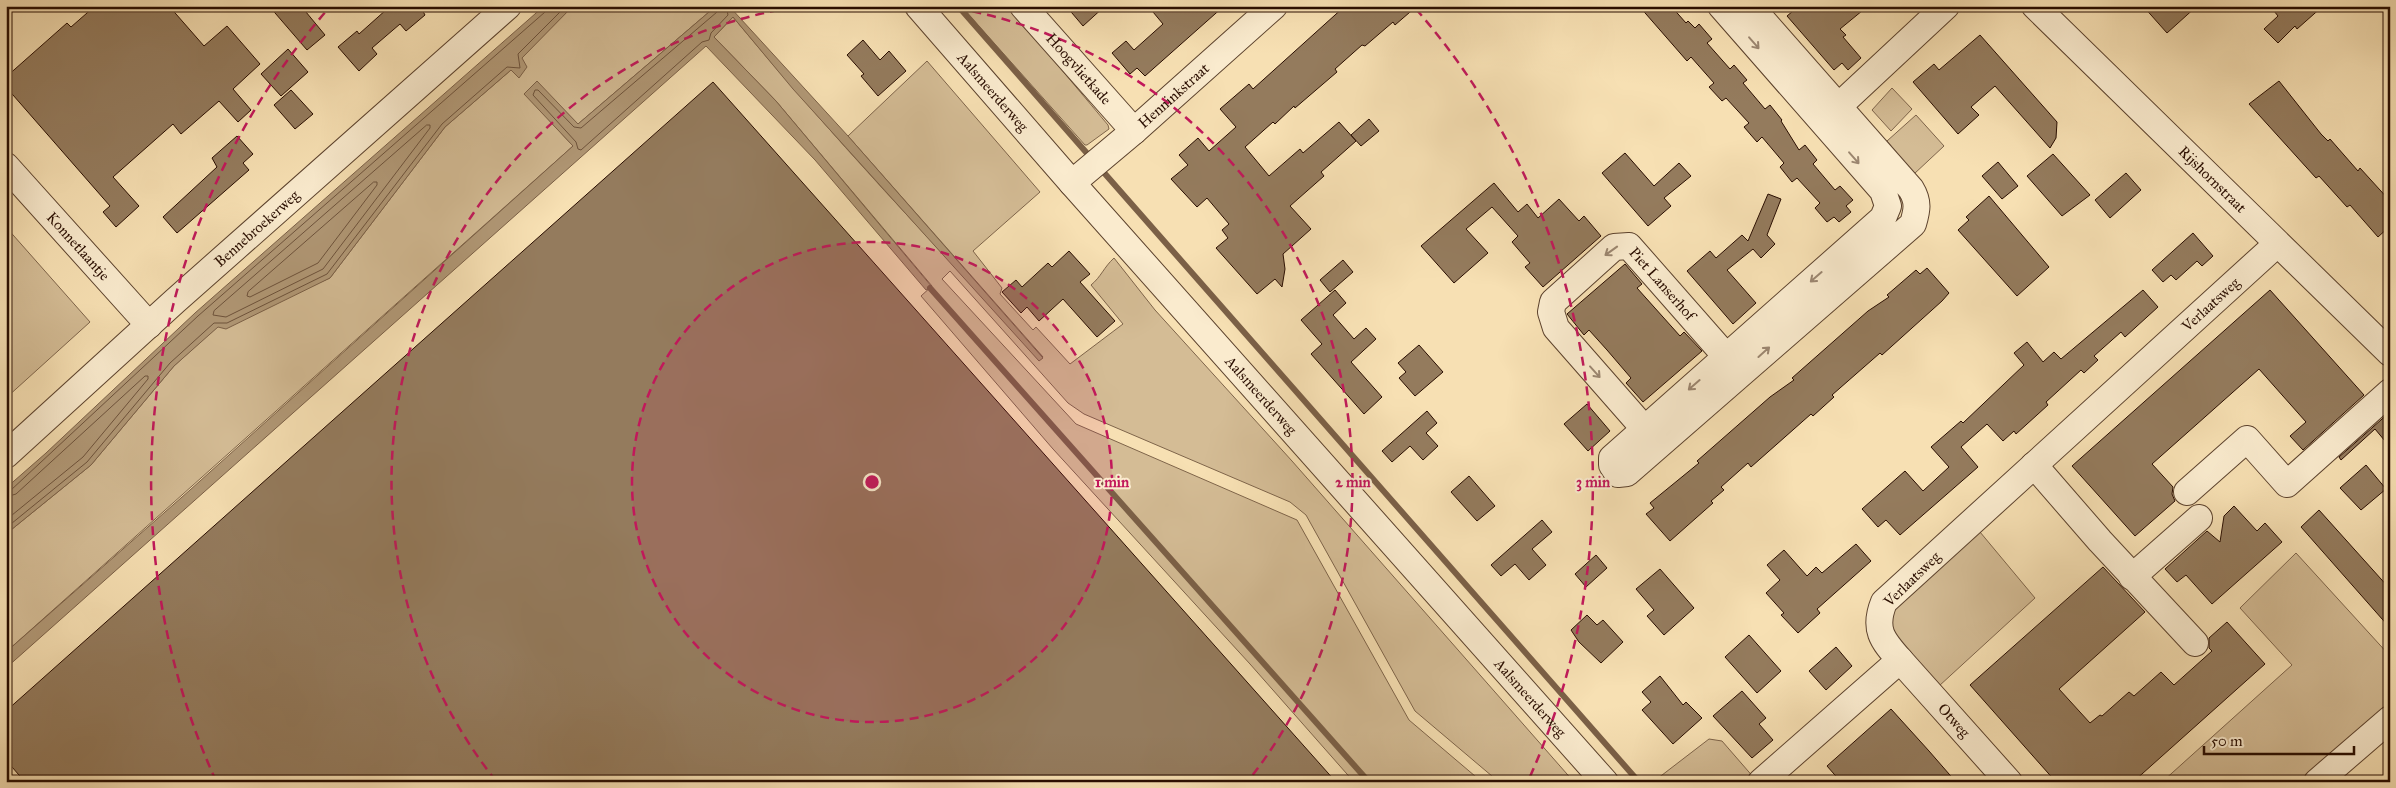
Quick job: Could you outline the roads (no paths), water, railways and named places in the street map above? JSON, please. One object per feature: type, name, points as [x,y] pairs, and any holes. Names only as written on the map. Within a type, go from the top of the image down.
[{"type":"street","name":"Bennebroekerweg","points":[[6,455],[149,325],[508,6]]},
{"type":"street","name":"Aalsmeerderweg","points":[[918,6],[1086,170],[1605,782]]},
{"type":"street","name":"Hoogvlietkade","points":[[1023,6],[1134,131]]},
{"type":"street","name":"Henninkstraat","points":[[1086,170],[1134,131],[1274,6]]},
{"type":"street","points":[[1722,6],[1831,113],[1911,190],[1916,197],[1918,208],[1888,206],[1883,191],[1831,113],[1750,6]]},
{"type":"street","points":[[1831,113],[1946,6]]},
{"type":"street","name":"Rijshornstraat","points":[[2035,6],[2277,244],[2390,352]]},
{"type":"street","name":"Konnetlaantje","points":[[6,166],[149,325]]},
{"type":"street","name":"Piet Lanserhof","points":[[1734,365],[1884,218],[1888,206]]},
{"type":"street","name":"Piet Lanserhof","points":[[1734,365],[1629,246],[1614,247],[1553,302],[1552,312],[1556,328],[1652,437],[1734,365],[1913,224],[1918,208]]},
{"type":"street","name":"Verlaatsweg","points":[[1900,660],[1881,639],[1878,616],[1884,602],[2277,244]]},
{"type":"street","points":[[2187,492],[2247,439],[2287,484],[2390,392]]},
{"type":"street","points":[[2034,465],[2132,577],[2195,644]]},
{"type":"street","points":[[2132,577],[2198,518]]},
{"type":"street","points":[[1761,782],[1900,660]]},
{"type":"street","name":"Otweg","points":[[1900,660],[2008,782]]},
{"type":"street","points":[[2318,782],[2390,720]]},
{"type":"water","points":[[544,6],[573,6],[522,58],[527,67],[519,78],[511,70],[445,127],[330,278],[226,329],[218,327],[174,366],[91,465],[6,534],[6,488],[195,313]]},
{"type":"water","points":[[716,6],[729,6],[848,136],[1043,358],[1039,361],[793,89],[733,17],[714,37],[776,101],[932,287],[926,290],[815,160],[706,46],[6,668],[6,652],[190,490],[573,146],[524,94],[537,81],[578,124]]},
{"type":"waterway","points":[[958,6],[1092,159]]},
{"type":"waterway","points":[[1099,167],[1639,782]]},
{"type":"waterway","points":[[930,288],[1369,782]]}]
